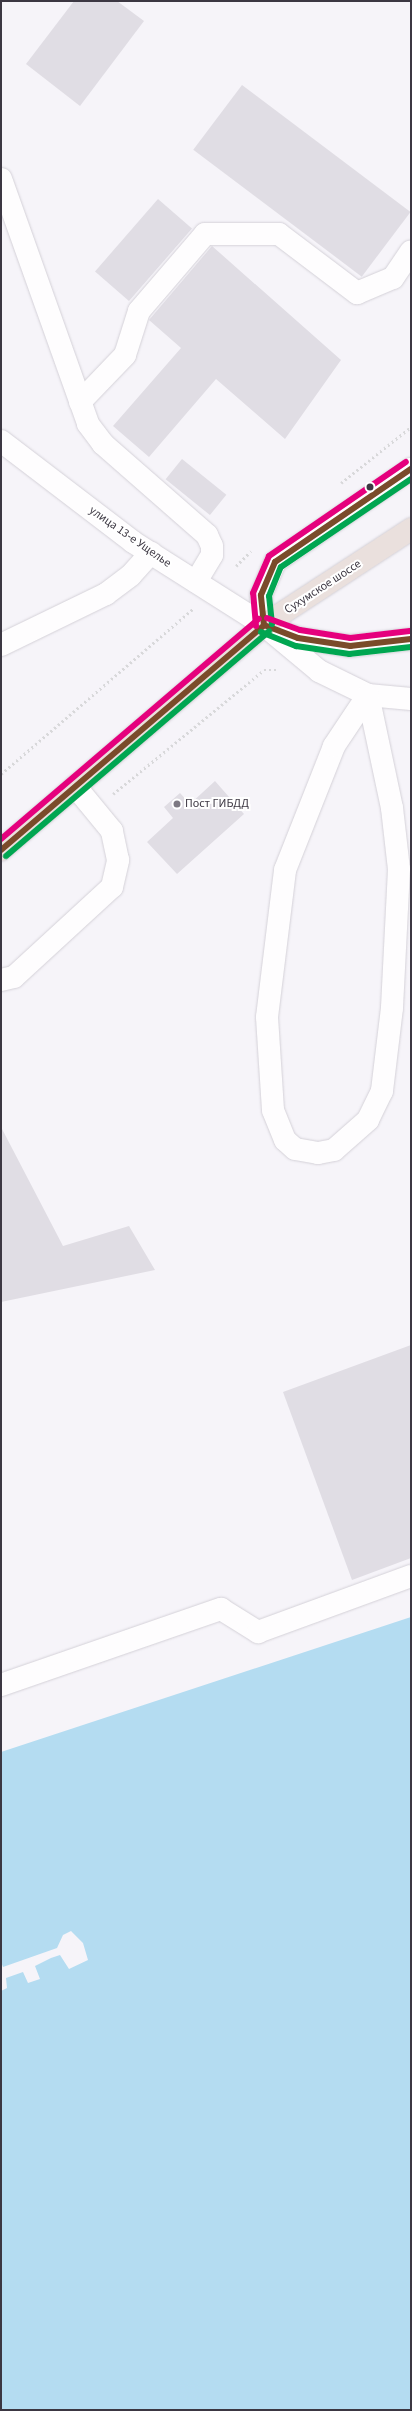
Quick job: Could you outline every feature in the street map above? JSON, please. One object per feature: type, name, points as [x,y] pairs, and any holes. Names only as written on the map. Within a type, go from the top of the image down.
[{"type":"highway","name":"Сухумское шоссе","points":[[1,850],[264,625],[411,530]]},
{"type":"street","points":[[1,179],[88,424],[103,444],[207,535],[212,555],[204,587]]},
{"type":"street","points":[[80,402],[125,355],[139,311],[205,234],[279,234],[357,293],[393,278],[411,251]]},
{"type":"street","name":"улица 13-е Ущелье","points":[[1,441],[151,554],[264,625]]},
{"type":"street","points":[[411,469],[275,562],[261,595],[264,625],[319,671],[368,695],[411,699]]},
{"type":"street","points":[[1,645],[106,594],[151,554]]},
{"type":"street","points":[[264,625],[298,638],[350,646],[411,639]]},
{"type":"street","points":[[368,695],[392,808],[399,869],[392,1008],[382,1090],[368,1120],[334,1150],[318,1153],[295,1149],[285,1140],[273,1110],[267,1017],[285,870],[334,746],[368,695]]},
{"type":"street","points":[[1,980],[14,977],[112,887],[118,860],[112,831],[75,786]]},
{"type":"street","points":[[1,1685],[221,1609],[258,1632],[411,1576]]},
{"type":"path","points":[[337,487],[411,427]]},
{"type":"path","points":[[1,774],[204,587],[256,545]]},
{"type":"path","points":[[95,810],[264,670],[319,671]]},
{"type":"water","points":[[411,1617],[411,2410],[1,2410],[1,1752]]},
{"type":"pier","points":[[71,1931],[83,1943],[88,1960],[69,1969],[60,1955],[51,1958],[35,1966],[40,1979],[28,1983],[23,1972],[6,1978],[7,1988],[1,1991],[1,1962],[3,1967],[57,1948],[63,1935]]},
{"type":"building","points":[[74,1],[117,1],[144,21],[80,106],[26,64]]},
{"type":"building","points":[[242,85],[411,212],[362,277],[193,150]]},
{"type":"building","points":[[158,199],[192,229],[129,301],[95,271]]},
{"type":"building","points":[[212,246],[341,360],[285,439],[216,379],[149,457],[113,426],[181,348],[149,320]]},
{"type":"building","points":[[182,459],[226,495],[210,515],[166,479]]},
{"type":"building","points":[[215,781],[244,814],[177,874],[147,842],[173,818],[164,807],[180,793],[190,804]]},
{"type":"building","points":[[1,1127],[63,1246],[129,1226],[155,1270],[1,1302]]},
{"type":"building","points":[[411,1345],[411,1558],[352,1580],[283,1392]]},
{"type":"transit line","points":[[256,626],[253,593],[269,556],[406,462]]},
{"type":"transit line","points":[[264,625],[261,595],[275,562],[411,469]]},
{"type":"transit line","points":[[272,624],[269,596],[281,567],[411,479]]},
{"type":"transit line","points":[[267,618],[300,630],[350,638],[410,631]]},
{"type":"transit line","points":[[1,839],[259,619]]},
{"type":"transit line","points":[[264,625],[298,638],[350,646],[411,639]]},
{"type":"transit line","points":[[1,850],[264,625]]},
{"type":"transit line","points":[[6,856],[269,631]]},
{"type":"transit line","points":[[261,632],[296,646],[349,654],[411,647]]},
{"type":"place","name":"Пост ГИБДД","points":[[177,804]]}]
